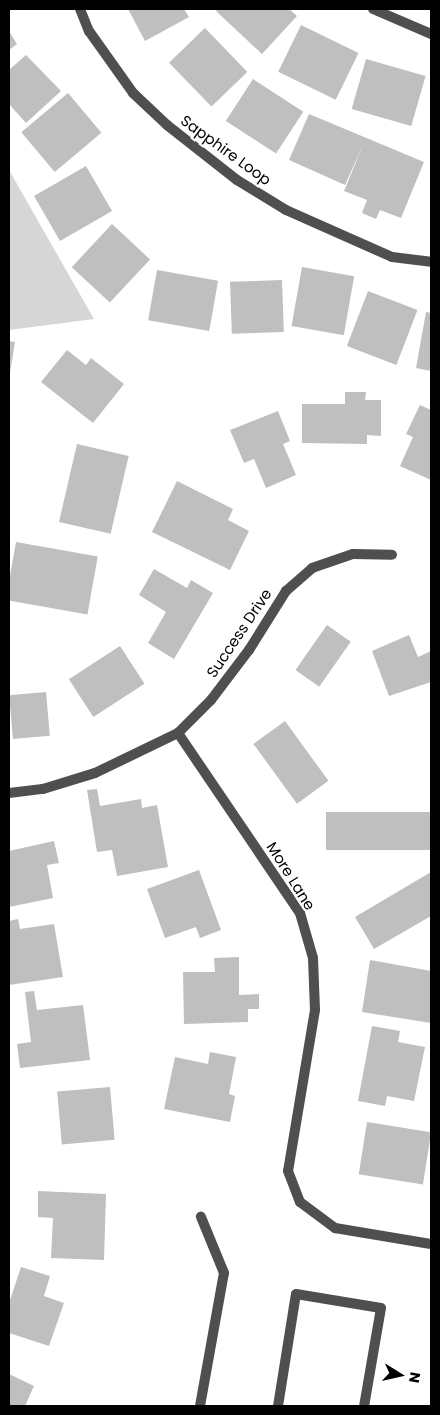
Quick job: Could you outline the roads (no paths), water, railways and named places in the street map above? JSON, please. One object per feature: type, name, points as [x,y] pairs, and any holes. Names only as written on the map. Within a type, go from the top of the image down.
[{"type":"street","name":"Sapphire Loop","points":[[80,9],[89,31],[133,93],[167,124],[237,180],[286,210],[392,257],[431,262]]},
{"type":"street","points":[[373,9],[431,34]]},
{"type":"street","name":"Success Drive","points":[[9,793],[43,789],[95,773],[178,733],[211,700],[243,657],[286,591],[312,568],[353,554],[392,554]]},
{"type":"street","name":"More Lane","points":[[178,733],[300,912],[313,958],[316,1010],[288,1171],[300,1202],[335,1228],[431,1244]]},
{"type":"street","points":[[200,1406],[224,1273],[201,1217]]},
{"type":"street","points":[[278,1406],[296,1294],[381,1308],[364,1406]]}]
